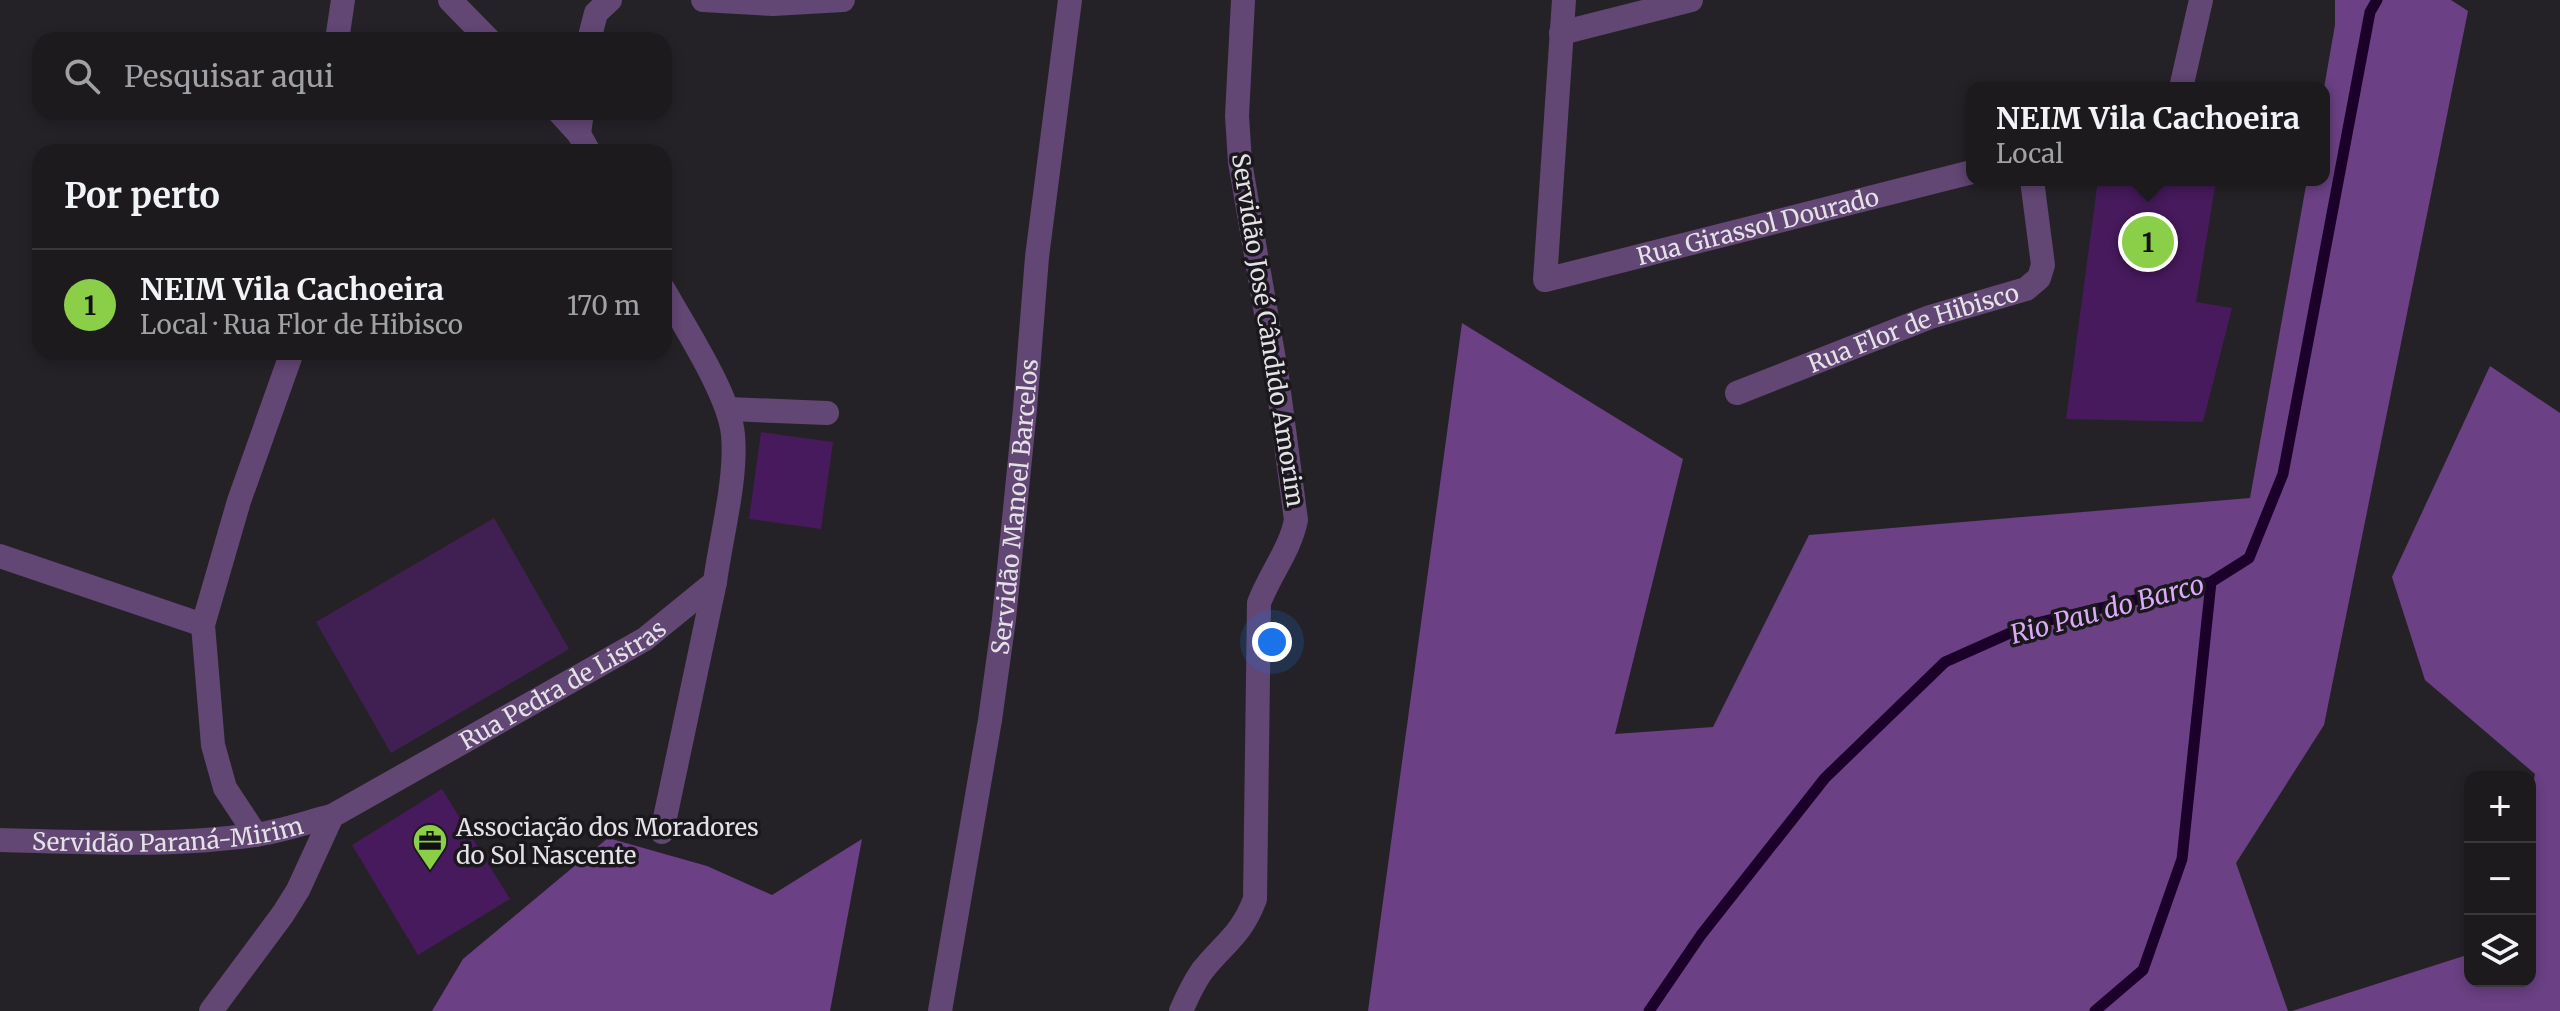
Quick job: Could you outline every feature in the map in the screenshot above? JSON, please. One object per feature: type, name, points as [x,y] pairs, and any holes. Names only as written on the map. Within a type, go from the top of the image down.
[{"type":"street","points":[[338,32],[343,0]]},
{"type":"street","points":[[450,0],[481,32]]},
{"type":"street","points":[[591,32],[596,13],[610,0]]},
{"type":"street","points":[[703,0],[773,4],[843,0]]},
{"type":"street","name":"Servidão Manoel Barcelos","points":[[940,1011],[990,720],[1004,619],[1037,257],[1070,0]]},
{"type":"street","name":"Servidão José Cândido Amorim","points":[[1181,1011],[1192,985],[1204,968],[1236,936],[1248,919],[1255,899],[1259,603],[1292,538],[1296,520],[1277,377],[1240,162],[1238,102],[1243,0]]},
{"type":"street","points":[[1564,0],[1561,33],[1691,0]]},
{"type":"street","points":[[2182,82],[2201,0]]},
{"type":"street","name":"Rua Girassol Dourado","points":[[1561,33],[1545,280],[1966,174]]},
{"type":"street","points":[[569,120],[584,133]]},
{"type":"street","name":"Rua Flor de Hibisco","points":[[1737,393],[1930,317],[2026,289],[2039,278],[2043,265],[2033,186]]},
{"type":"street","points":[[662,832],[715,582],[733,464],[733,434],[728,409],[672,305]]},
{"type":"street","points":[[256,835],[225,788],[213,745],[203,625],[235,513],[289,360]]},
{"type":"street","points":[[728,409],[827,413]]},
{"type":"street","points":[[0,556],[203,625]]},
{"type":"street","name":"Rua Pedra de Listras","points":[[332,816],[645,639],[715,582]]},
{"type":"street","points":[[211,1011],[298,890],[332,816]]},
{"type":"street","name":"Servidão Paraná-Mirim","points":[[0,840],[100,842],[256,835],[332,816]]},
{"type":"shaded area","points":[[2335,0],[2451,0],[2468,11],[2324,725],[2236,863],[2288,1011],[1368,1011],[1462,323],[1683,459],[1615,734],[1713,727],[1809,535],[2250,498],[2306,186],[2330,186],[2330,82],[2325,82],[2335,25]]},
{"type":"shaded area","points":[[2490,366],[2560,413],[2560,1011],[2292,1011],[2464,956],[2464,987],[2536,987],[2536,771],[2531,771],[2425,680],[2392,577]]},
{"type":"shaded area","points":[[494,518],[569,649],[391,753],[316,622]]},
{"type":"shaded area","points":[[608,838],[707,866],[772,895],[862,839],[830,1011],[432,1011],[463,959]]},
{"type":"building","points":[[2097,186],[2215,186],[2196,302],[2232,308],[2203,422],[2066,419]]},
{"type":"building","points":[[761,432],[833,442],[821,529],[749,519]]},
{"type":"building","name":"Associação dos Moradores do Sol Nascente","points":[[442,789],[510,899],[418,955],[352,845]]},
{"type":"waterway","name":"Rio Pau do Barco","points":[[1649,1011],[1701,935],[1825,778],[1945,662],[2028,625],[2211,582],[2249,558],[2283,474],[2370,12],[2377,0]]},
{"type":"waterway","points":[[2095,1011],[2143,970],[2182,859],[2211,582]]},
{"type":"place","name":"NEIM Vila Cachoeira","points":[[2148,242]]},
{"type":"place","name":"Associação dos Moradores do Sol Nascente","points":[[430,872]]}]
